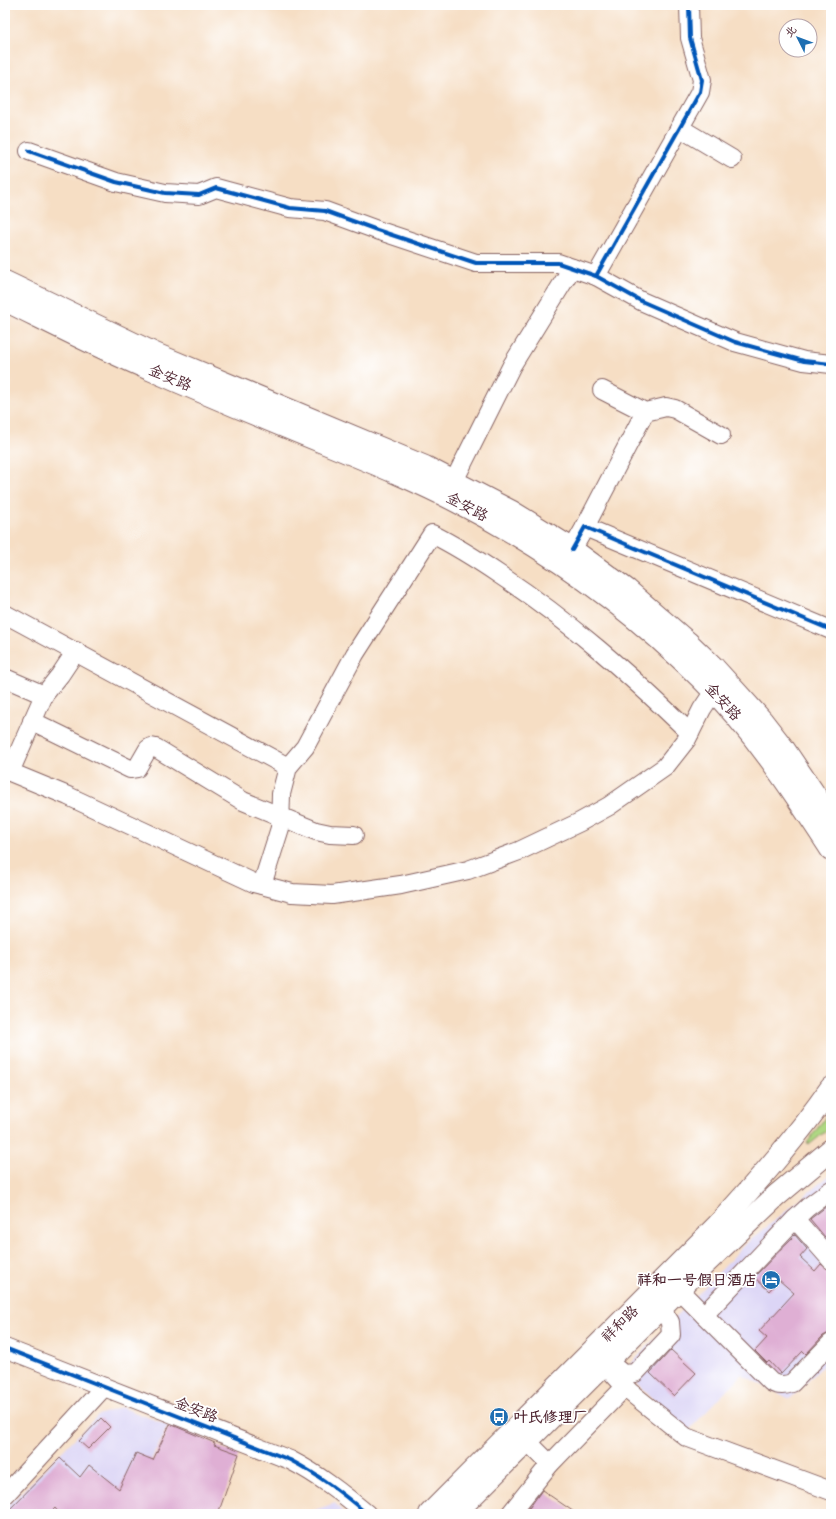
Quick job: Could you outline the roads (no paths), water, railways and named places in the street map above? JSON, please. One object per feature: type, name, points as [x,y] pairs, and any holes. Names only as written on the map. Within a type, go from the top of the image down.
[{"type":"highway","name":"金安路","points":[[5,282],[155,354],[380,447],[454,481],[512,512],[572,550],[627,590],[687,642],[714,668],[766,726],[783,748],[831,819]]},
{"type":"highway","name":"金安路","points":[[5,300],[149,369],[418,482],[504,526],[558,560],[617,603],[676,654],[714,691],[749,731],[770,758],[831,849]]},
{"type":"highway","name":"祥和路","points":[[430,1514],[718,1225],[752,1188],[798,1133],[831,1088]]},
{"type":"highway","name":"祥和路","points":[[454,1514],[679,1290],[776,1196],[831,1150]]},
{"type":"street","points":[[596,276],[700,92],[702,80],[690,38],[689,5]]},
{"type":"street","points":[[680,128],[732,159]]},
{"type":"street","points":[[29,151],[116,182],[165,193],[199,195],[216,188],[290,208],[325,211],[476,263],[558,263],[596,276],[641,301],[735,342],[804,361],[831,364]]},
{"type":"street","points":[[454,481],[512,365],[572,268]]},
{"type":"street","points":[[602,390],[645,412],[666,407],[675,409],[721,435]]},
{"type":"street","points":[[572,550],[645,412]]},
{"type":"street","points":[[585,527],[831,630]]},
{"type":"street","points":[[262,885],[280,828],[281,794],[288,767],[305,746],[355,654],[432,534],[520,588],[574,628],[620,666],[690,733]]},
{"type":"street","points":[[5,614],[76,651],[288,767]]},
{"type":"street","points":[[76,651],[44,695],[8,771],[68,796],[237,876],[262,885],[292,893],[332,895],[374,890],[435,878],[468,870],[494,861],[550,838],[609,806],[665,767],[690,733],[702,709],[714,691]]},
{"type":"street","points":[[5,678],[44,695]]},
{"type":"street","points":[[32,721],[130,769],[137,768],[148,749],[156,748],[228,793],[244,801],[316,830],[330,834],[354,835]]},
{"type":"street","points":[[704,1315],[795,1219],[831,1190]]},
{"type":"street","points":[[795,1219],[831,1260]]},
{"type":"street","points":[[679,1290],[771,1382],[775,1384],[786,1385],[792,1383],[831,1343]]},
{"type":"street","name":"金安路","points":[[5,1348],[290,1460],[331,1484],[367,1514]]},
{"type":"street","points":[[606,1363],[626,1387],[678,1432],[686,1437],[831,1491]]},
{"type":"street","points":[[5,1495],[104,1387]]},
{"type":"street","points":[[510,1514],[550,1464],[626,1387]]},
{"type":"street","points":[[527,1441],[550,1464]]},
{"type":"place","name":"祥和一号假日酒店","points":[[771,1280]]},
{"type":"place","name":"叶氏修理厂","points":[[499,1417]]}]
